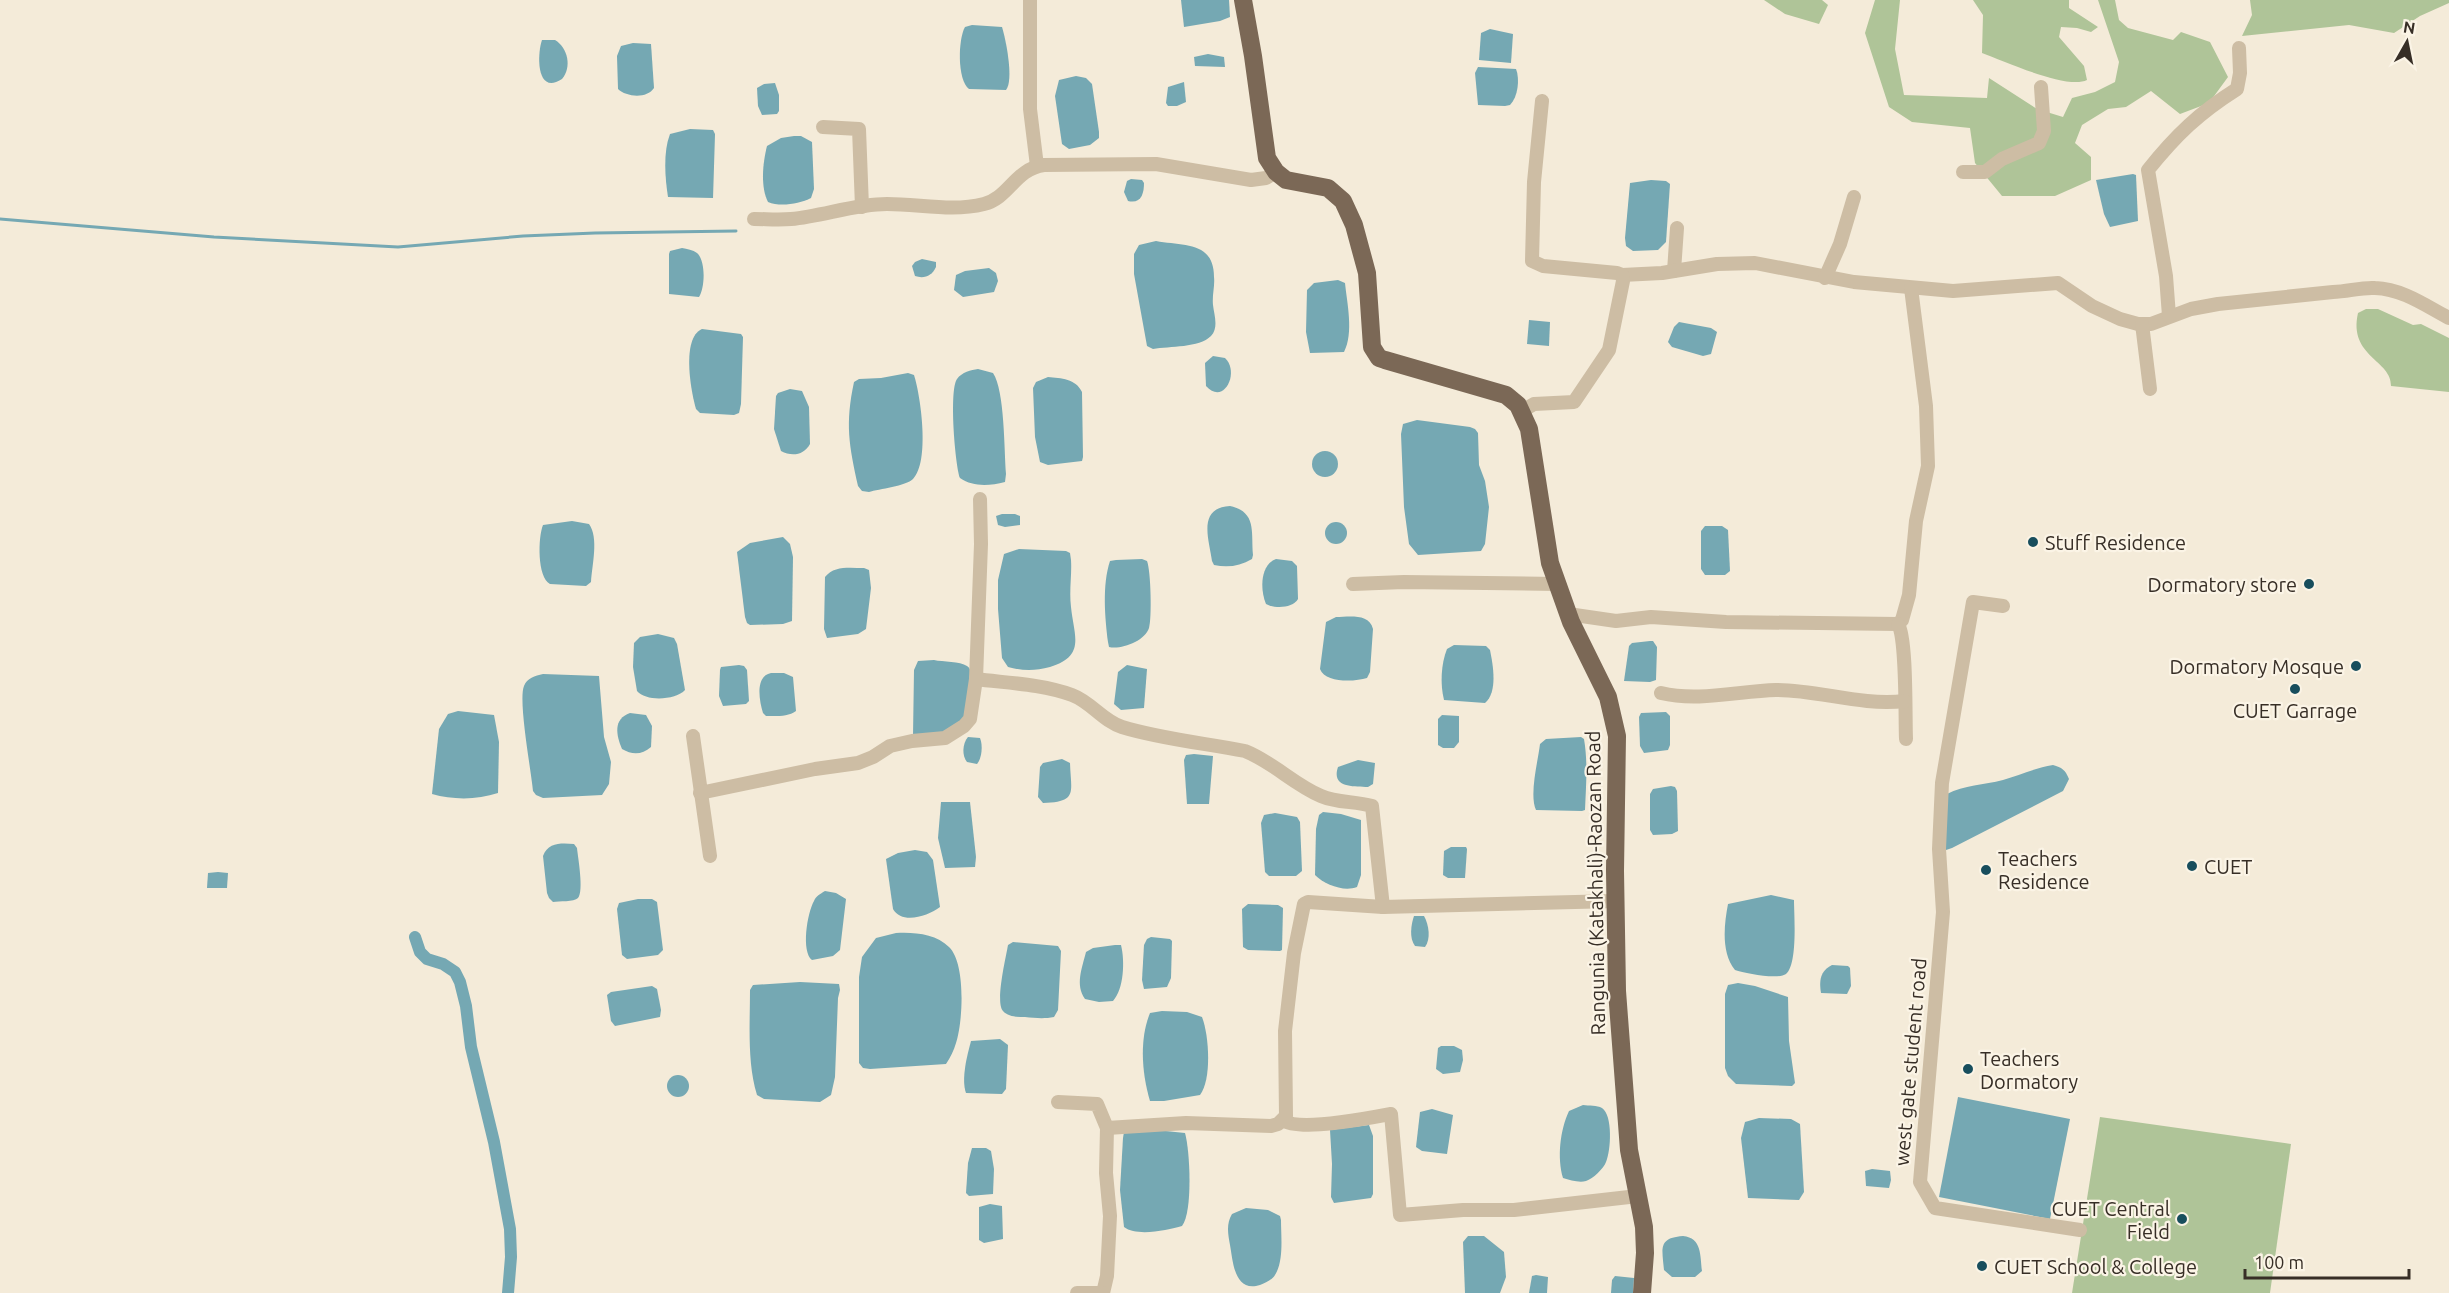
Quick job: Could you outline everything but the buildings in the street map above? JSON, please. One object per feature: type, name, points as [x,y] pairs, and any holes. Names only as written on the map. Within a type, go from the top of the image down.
[{"type":"main road","points":[[1243,0],[1267,158],[1276,172],[1286,180],[1328,188],[1343,201],[1349,211],[1367,273],[1372,346],[1379,358],[1497,392],[1511,399],[1521,411]]},
{"type":"main road","name":"Rangunia (Katakhali)-Raozan Road","points":[[1521,411],[1529,429],[1540,509],[1557,584],[1568,614],[1605,690],[1616,725],[1616,901],[1620,1040],[1629,1150],[1645,1245],[1642,1293]]},
{"type":"street","points":[[1030,0],[1030,109],[1037,166]]},
{"type":"street","points":[[2169,316],[2166,276],[2148,170],[2168,145],[2204,110],[2237,89],[2239,48]]},
{"type":"street","points":[[1963,172],[1985,172],[2002,159],[2039,143],[2044,130],[2041,87]]},
{"type":"street","points":[[1542,101],[1534,182],[1532,261],[1543,266],[1622,275],[1674,271],[1717,264],[1755,263],[1825,278],[1953,291],[2058,283],[2092,306],[2120,319],[2142,324],[2151,324],[2191,309],[2218,304],[2372,288],[2384,289],[2408,297],[2449,318]]},
{"type":"street","points":[[823,127],[859,129],[862,207]]},
{"type":"street","points":[[754,219],[791,219],[885,204],[938,208],[982,205],[993,201],[1013,181],[1037,166],[1155,164],[1251,180],[1266,178],[1276,172]]},
{"type":"street","points":[[1825,278],[1840,244],[1854,197]]},
{"type":"street","points":[[1674,271],[1677,228]]},
{"type":"street","points":[[1521,411],[1534,405],[1574,402],[1610,350],[1623,281],[1622,275]]},
{"type":"street","points":[[1568,614],[1616,621],[1651,617],[1726,622],[1898,624],[1902,620],[1909,595],[1916,521],[1928,466],[1926,406],[1911,288]]},
{"type":"street","points":[[2142,324],[2150,390]]},
{"type":"street","points":[[700,793],[815,769],[858,764],[890,746],[945,738],[957,732],[970,718],[976,679],[981,543],[980,499]]},
{"type":"street","points":[[1353,584],[1404,582],[1557,584]]},
{"type":"street","name":"west gate student road","points":[[2003,606],[1973,603],[1942,783],[1939,849],[1943,912],[1920,1182],[1935,1208],[2080,1230]]},
{"type":"street","points":[[1898,624],[1903,645],[1906,739]]},
{"type":"street","points":[[976,679],[1043,688],[1073,696],[1106,720],[1136,731],[1245,750],[1262,757],[1291,779],[1321,796],[1372,806],[1383,907]]},
{"type":"street","points":[[1661,693],[1690,696],[1778,690],[1881,704],[1905,701]]},
{"type":"street","points":[[693,736],[710,856]]},
{"type":"street","points":[[1107,1128],[1186,1123],[1271,1126],[1283,1120],[1286,1116],[1285,1031],[1294,953],[1304,904],[1383,907],[1616,901]]},
{"type":"street","points":[[1058,1102],[1097,1104],[1107,1128],[1106,1173],[1110,1225],[1107,1276],[1102,1293],[1077,1293]]},
{"type":"street","points":[[1283,1120],[1288,1125],[1324,1125],[1392,1114],[1400,1215],[1463,1210],[1514,1210],[1638,1196]]},
{"type":"green space","points":[[1764,0],[1822,0],[1828,5],[1819,24],[1785,14]]},
{"type":"green space","points":[[1875,0],[1900,0],[1895,49],[1904,95],[1987,98],[1989,78],[2037,109],[2063,117],[2072,98],[2095,92],[2115,82],[2119,62],[2098,0],[2115,0],[2119,20],[2128,28],[2173,40],[2181,32],[2210,42],[2228,77],[2209,103],[2180,114],[2151,91],[2126,107],[2108,109],[2082,125],[2075,143],[2091,157],[2091,180],[2055,196],[2002,196],[1975,163],[1970,128],[1912,122],[1889,107],[1865,33]]},
{"type":"green space","points":[[1973,0],[2069,0],[2069,8],[2098,27],[2091,32],[2061,27],[2059,37],[2084,66],[2087,80],[2078,82],[2051,78],[1982,53],[1983,15]]},
{"type":"green space","points":[[2250,0],[2449,0],[2449,3],[2420,16],[2394,33],[2349,25],[2242,36],[2252,15]]},
{"type":"green space","points":[[2366,309],[2378,309],[2413,325],[2421,324],[2449,338],[2449,392],[2391,386],[2385,370],[2364,349],[2359,339],[2358,313]]},
{"type":"green space","name":"CUET Central Field","points":[[2100,1117],[2291,1144],[2270,1293],[2072,1293]]},
{"type":"water","points":[[1181,0],[1229,0],[1230,17],[1184,27]]},
{"type":"water","points":[[972,25],[1002,27],[1009,69],[1006,90],[969,89],[965,84],[960,59],[961,40],[965,27]]},
{"type":"water","points":[[1490,29],[1513,34],[1511,63],[1479,60],[1481,33]]},
{"type":"water","points":[[542,40],[555,40],[566,53],[568,63],[562,79],[553,83],[543,78],[540,71],[539,54]]},
{"type":"water","points":[[633,43],[651,44],[654,88],[647,94],[636,96],[618,89],[617,56],[621,46]]},
{"type":"water","points":[[1208,54],[1224,57],[1225,67],[1195,66],[1194,57]]},
{"type":"water","points":[[1478,67],[1516,69],[1518,88],[1510,105],[1478,105],[1475,73]]},
{"type":"water","points":[[1076,76],[1086,78],[1092,84],[1099,138],[1090,145],[1069,149],[1062,144],[1055,96],[1059,80]]},
{"type":"water","points":[[1184,82],[1186,102],[1177,106],[1168,106],[1166,103],[1168,87]]},
{"type":"water","points":[[775,83],[779,95],[779,111],[777,114],[762,115],[758,106],[757,88],[764,84]]},
{"type":"water","points":[[690,129],[713,130],[715,134],[713,198],[668,197],[665,173],[670,134]]},
{"type":"water","points":[[801,136],[812,142],[814,189],[811,198],[789,204],[768,202],[763,181],[767,146],[781,138]]},
{"type":"water","points":[[2136,175],[2138,221],[2110,227],[2104,214],[2096,180]]},
{"type":"water","points":[[1142,180],[1144,183],[1141,197],[1132,202],[1128,201],[1124,192],[1127,181]]},
{"type":"water","points":[[1651,180],[1666,181],[1670,184],[1666,242],[1658,250],[1633,251],[1626,246],[1625,238],[1630,183]]},
{"type":"water","points":[[1156,241],[1195,247],[1209,257],[1213,265],[1215,325],[1213,333],[1206,340],[1176,347],[1153,349],[1147,346],[1134,274],[1134,254],[1139,245]]},
{"type":"water","points":[[682,248],[697,253],[702,262],[703,281],[699,297],[669,294],[669,254],[670,251]]},
{"type":"water","points":[[922,259],[936,262],[936,267],[927,276],[915,276],[912,266]]},
{"type":"water","points":[[989,268],[996,273],[998,281],[994,292],[963,297],[954,290],[956,275],[965,271]]},
{"type":"water","points":[[1338,280],[1345,283],[1349,318],[1349,336],[1344,352],[1310,353],[1306,332],[1307,290],[1314,283]]},
{"type":"water","points":[[1529,320],[1550,322],[1549,346],[1527,344]]},
{"type":"water","points":[[1679,322],[1711,328],[1717,332],[1711,354],[1703,356],[1672,347],[1668,342],[1674,327]]},
{"type":"water","points":[[702,329],[741,334],[743,337],[739,413],[734,415],[700,413],[696,409],[689,366],[692,343],[696,334]]},
{"type":"water","points":[[1213,356],[1225,358],[1231,371],[1228,385],[1219,392],[1206,386],[1205,363]]},
{"type":"water","points":[[978,369],[993,373],[1000,393],[1005,482],[981,485],[960,478],[956,458],[953,397],[957,379],[961,375]]},
{"type":"water","points":[[908,373],[914,375],[923,429],[918,471],[913,479],[905,484],[869,492],[862,491],[858,486],[849,434],[854,382],[859,379]]},
{"type":"water","points":[[1048,377],[1072,382],[1082,392],[1082,461],[1048,465],[1040,462],[1035,437],[1033,388],[1036,382]]},
{"type":"water","points":[[790,389],[802,391],[809,407],[810,444],[801,453],[793,454],[781,451],[774,429],[776,396]]},
{"type":"water","points":[[1417,420],[1470,427],[1478,433],[1479,465],[1485,481],[1489,507],[1485,544],[1481,551],[1418,555],[1409,544],[1404,507],[1401,434],[1403,424]]},
{"type":"water","points":[[1325,451],[1334,455],[1338,464],[1334,473],[1325,477],[1316,473],[1312,464],[1316,455]]},
{"type":"water","points":[[1230,506],[1239,509],[1249,518],[1252,531],[1252,559],[1234,566],[1214,565],[1208,534],[1209,518],[1220,508]]},
{"type":"water","points":[[1002,514],[1020,516],[1020,525],[1005,527],[998,525],[996,516]]},
{"type":"water","points":[[572,521],[589,524],[592,530],[594,544],[591,582],[586,586],[550,584],[543,574],[541,565],[540,538],[543,525]]},
{"type":"water","points":[[1336,522],[1344,525],[1347,533],[1344,541],[1336,544],[1328,541],[1325,533],[1328,525]]},
{"type":"water","points":[[1705,526],[1722,526],[1728,530],[1730,571],[1725,575],[1705,575],[1701,569],[1701,531]]},
{"type":"water","points":[[783,537],[790,544],[793,557],[792,621],[783,624],[750,625],[745,617],[737,552],[750,543]]},
{"type":"water","points":[[1019,549],[1070,553],[1070,601],[1075,644],[1069,657],[1050,667],[1029,670],[1008,667],[1002,658],[998,580],[1004,554]]},
{"type":"water","points":[[1142,559],[1147,561],[1151,605],[1147,633],[1132,644],[1114,648],[1109,647],[1108,642],[1105,591],[1110,561]]},
{"type":"water","points":[[1276,559],[1292,561],[1297,566],[1298,599],[1288,606],[1270,606],[1266,604],[1264,598],[1262,585],[1264,572]]},
{"type":"water","points":[[864,568],[869,570],[871,588],[866,629],[858,634],[827,638],[824,629],[825,577],[838,569]]},
{"type":"water","points":[[1336,617],[1363,618],[1371,624],[1373,629],[1370,672],[1367,678],[1348,681],[1334,679],[1323,674],[1320,669],[1326,622]]},
{"type":"water","points":[[658,634],[674,638],[677,644],[685,690],[668,698],[641,695],[637,691],[633,667],[634,643],[640,637]]},
{"type":"water","points":[[1653,641],[1657,647],[1656,680],[1650,682],[1624,681],[1629,646],[1632,643]]},
{"type":"water","points":[[1454,645],[1486,646],[1490,650],[1493,685],[1492,692],[1485,703],[1444,700],[1443,661],[1447,649]]},
{"type":"water","points":[[918,661],[960,663],[970,670],[972,683],[964,718],[942,734],[913,736],[914,670]]},
{"type":"water","points":[[1127,665],[1147,669],[1144,708],[1121,710],[1114,704],[1118,672]]},
{"type":"water","points":[[744,666],[747,670],[749,701],[746,704],[723,706],[719,696],[721,667]]},
{"type":"water","points":[[784,673],[793,677],[796,711],[793,713],[766,716],[763,713],[760,702],[760,684],[766,675]]},
{"type":"water","points":[[543,674],[599,676],[604,737],[611,762],[609,784],[602,795],[543,798],[533,791],[523,694],[527,681]]},
{"type":"water","points":[[458,711],[494,715],[499,742],[498,793],[465,798],[432,794],[439,729],[448,714]]},
{"type":"water","points":[[1666,712],[1670,716],[1668,750],[1644,753],[1640,746],[1639,717],[1641,713]]},
{"type":"water","points":[[630,713],[646,715],[652,726],[651,747],[641,753],[622,749],[618,738],[618,723]]},
{"type":"water","points":[[1442,715],[1459,716],[1459,742],[1454,748],[1443,748],[1438,745],[1438,719]]},
{"type":"water","points":[[968,737],[980,738],[982,744],[977,764],[967,762],[964,757],[963,750]]},
{"type":"water","points":[[1581,737],[1584,739],[1586,756],[1585,810],[1536,810],[1533,796],[1540,744],[1546,739]]},
{"type":"water","points":[[1186,755],[1213,756],[1209,804],[1187,804],[1184,760]]},
{"type":"water","points":[[1062,759],[1070,763],[1070,794],[1062,801],[1043,803],[1038,797],[1040,767],[1043,763]]},
{"type":"water","points":[[1358,760],[1375,763],[1373,784],[1368,787],[1350,786],[1338,779],[1338,767]]},
{"type":"water","points":[[2053,765],[2063,769],[2069,779],[2063,791],[1943,851],[1947,794]]},
{"type":"water","points":[[1671,786],[1677,791],[1678,831],[1672,834],[1653,835],[1650,830],[1650,794],[1653,789]]},
{"type":"water","points":[[941,802],[970,802],[975,867],[945,868],[938,838]]},
{"type":"water","points":[[1323,812],[1361,820],[1361,875],[1357,887],[1346,889],[1335,887],[1315,875],[1316,829],[1319,815]]},
{"type":"water","points":[[1275,813],[1297,817],[1300,822],[1302,871],[1296,876],[1269,876],[1265,872],[1261,823],[1264,815]]},
{"type":"water","points":[[574,844],[577,848],[580,894],[573,900],[553,902],[547,893],[543,856],[545,851],[552,846]]},
{"type":"water","points":[[1451,847],[1466,847],[1467,849],[1465,878],[1448,878],[1443,875],[1444,851]]},
{"type":"water","points":[[915,850],[927,852],[933,860],[940,907],[922,916],[909,918],[902,917],[893,909],[886,859],[898,853]]},
{"type":"water","points":[[208,873],[228,873],[227,888],[207,888]]},
{"type":"water","points":[[825,891],[836,893],[846,899],[840,950],[833,956],[812,960],[807,949],[807,923],[815,899]]},
{"type":"water","points":[[1771,895],[1794,900],[1794,950],[1790,969],[1782,976],[1735,970],[1727,955],[1726,947],[1728,904]]},
{"type":"water","points":[[652,899],[657,902],[663,950],[658,955],[627,959],[622,955],[617,909],[619,903]]},
{"type":"water","points":[[1248,904],[1278,905],[1283,908],[1282,950],[1248,950],[1243,947],[1242,909]]},
{"type":"water","points":[[1414,916],[1424,916],[1426,920],[1429,936],[1425,947],[1415,946],[1413,943],[1411,931]]},
{"type":"water","points":[[896,933],[918,934],[938,939],[949,947],[954,955],[961,979],[961,1008],[956,1043],[946,1064],[870,1069],[863,1068],[859,1063],[859,977],[862,957],[876,938]]},
{"type":"water","points":[[1151,937],[1172,941],[1171,978],[1167,987],[1144,989],[1142,980],[1144,945]]},
{"type":"water","points":[[1013,942],[1058,946],[1061,951],[1058,1010],[1054,1017],[1016,1017],[1003,1011],[1000,999],[1002,980],[1008,945]]},
{"type":"water","points":[[1121,945],[1123,959],[1123,974],[1117,996],[1113,1001],[1099,1002],[1085,999],[1080,982],[1086,952],[1093,948]]},
{"type":"water","points":[[1832,965],[1850,968],[1851,986],[1847,994],[1821,993],[1821,977]]},
{"type":"water","points":[[800,982],[839,984],[835,1077],[831,1095],[820,1102],[764,1099],[757,1095],[752,1069],[750,990],[753,985]]},
{"type":"water","points":[[1738,983],[1788,997],[1789,1041],[1795,1083],[1792,1086],[1736,1084],[1728,1076],[1725,1068],[1725,994],[1728,985]]},
{"type":"water","points":[[652,986],[657,989],[660,1017],[615,1026],[611,1021],[607,995],[611,992]]},
{"type":"water","points":[[1187,1012],[1202,1017],[1206,1035],[1208,1068],[1204,1088],[1200,1095],[1150,1101],[1145,1080],[1144,1034],[1150,1013]]},
{"type":"water","points":[[1000,1039],[1008,1045],[1006,1089],[1002,1094],[966,1093],[964,1074],[971,1041]]},
{"type":"water","points":[[1454,1046],[1462,1050],[1463,1060],[1460,1072],[1443,1074],[1436,1069],[1438,1048]]},
{"type":"water","points":[[678,1075],[688,1082],[689,1086],[682,1096],[678,1097],[668,1090],[667,1086],[674,1076]]},
{"type":"water","points":[[1958,1097],[2070,1119],[2050,1219],[1939,1197]]},
{"type":"water","points":[[1583,1105],[1600,1107],[1606,1112],[1610,1142],[1608,1157],[1603,1167],[1592,1178],[1580,1182],[1563,1178],[1560,1144],[1569,1111]]},
{"type":"water","points":[[1432,1109],[1453,1115],[1447,1154],[1422,1151],[1416,1147],[1420,1112]]},
{"type":"water","points":[[1759,1118],[1791,1119],[1800,1124],[1804,1192],[1799,1200],[1748,1198],[1741,1138],[1745,1122]]},
{"type":"water","points":[[1369,1125],[1373,1136],[1373,1194],[1371,1198],[1334,1203],[1331,1197],[1330,1130]]},
{"type":"water","points":[[1146,1129],[1185,1133],[1189,1166],[1189,1195],[1188,1208],[1182,1226],[1144,1232],[1124,1227],[1120,1190],[1124,1132]]},
{"type":"water","points":[[972,1148],[986,1148],[991,1151],[994,1169],[993,1194],[969,1196],[966,1193],[968,1163]]},
{"type":"water","points":[[1872,1169],[1890,1171],[1889,1188],[1866,1186],[1865,1171]]},
{"type":"water","points":[[990,1204],[1002,1206],[1003,1239],[984,1243],[979,1240],[979,1207]]},
{"type":"water","points":[[1246,1208],[1268,1210],[1280,1216],[1281,1220],[1280,1263],[1274,1277],[1260,1285],[1251,1286],[1240,1280],[1232,1259],[1228,1233],[1229,1222],[1232,1214]]},
{"type":"water","points":[[1468,1236],[1484,1236],[1504,1252],[1506,1277],[1500,1293],[1465,1293],[1463,1242]]},
{"type":"water","points":[[1683,1236],[1694,1240],[1699,1248],[1702,1271],[1695,1277],[1672,1277],[1664,1270],[1663,1246],[1665,1242]]},
{"type":"water","points":[[1532,1276],[1548,1277],[1547,1293],[1529,1293]]},
{"type":"water","points":[[1615,1276],[1634,1278],[1633,1293],[1611,1293],[1612,1280]]},
{"type":"waterway","points":[[0,219],[214,237],[398,247],[523,236],[736,231]]},
{"type":"waterway","points":[[415,937],[420,952],[427,959],[443,964],[455,972],[460,982],[466,1006],[471,1047],[494,1142],[510,1229],[511,1257],[508,1293]]},
{"type":"place","name":"Stuff Residence","points":[[2033,542]]},
{"type":"place","name":"Dormatory store","points":[[2309,584]]},
{"type":"place","name":"Dormatory Mosque","points":[[2356,666]]},
{"type":"place","name":"CUET Garrage","points":[[2295,689]]},
{"type":"place","name":"CUET","points":[[2192,866]]},
{"type":"place","name":"Teachers Residence","points":[[1986,870]]},
{"type":"place","name":"Teachers Dormatory","points":[[1968,1069]]},
{"type":"place","name":"CUET Central Field","points":[[2182,1219]]},
{"type":"place","name":"CUET School & College","points":[[1982,1266]]}]
